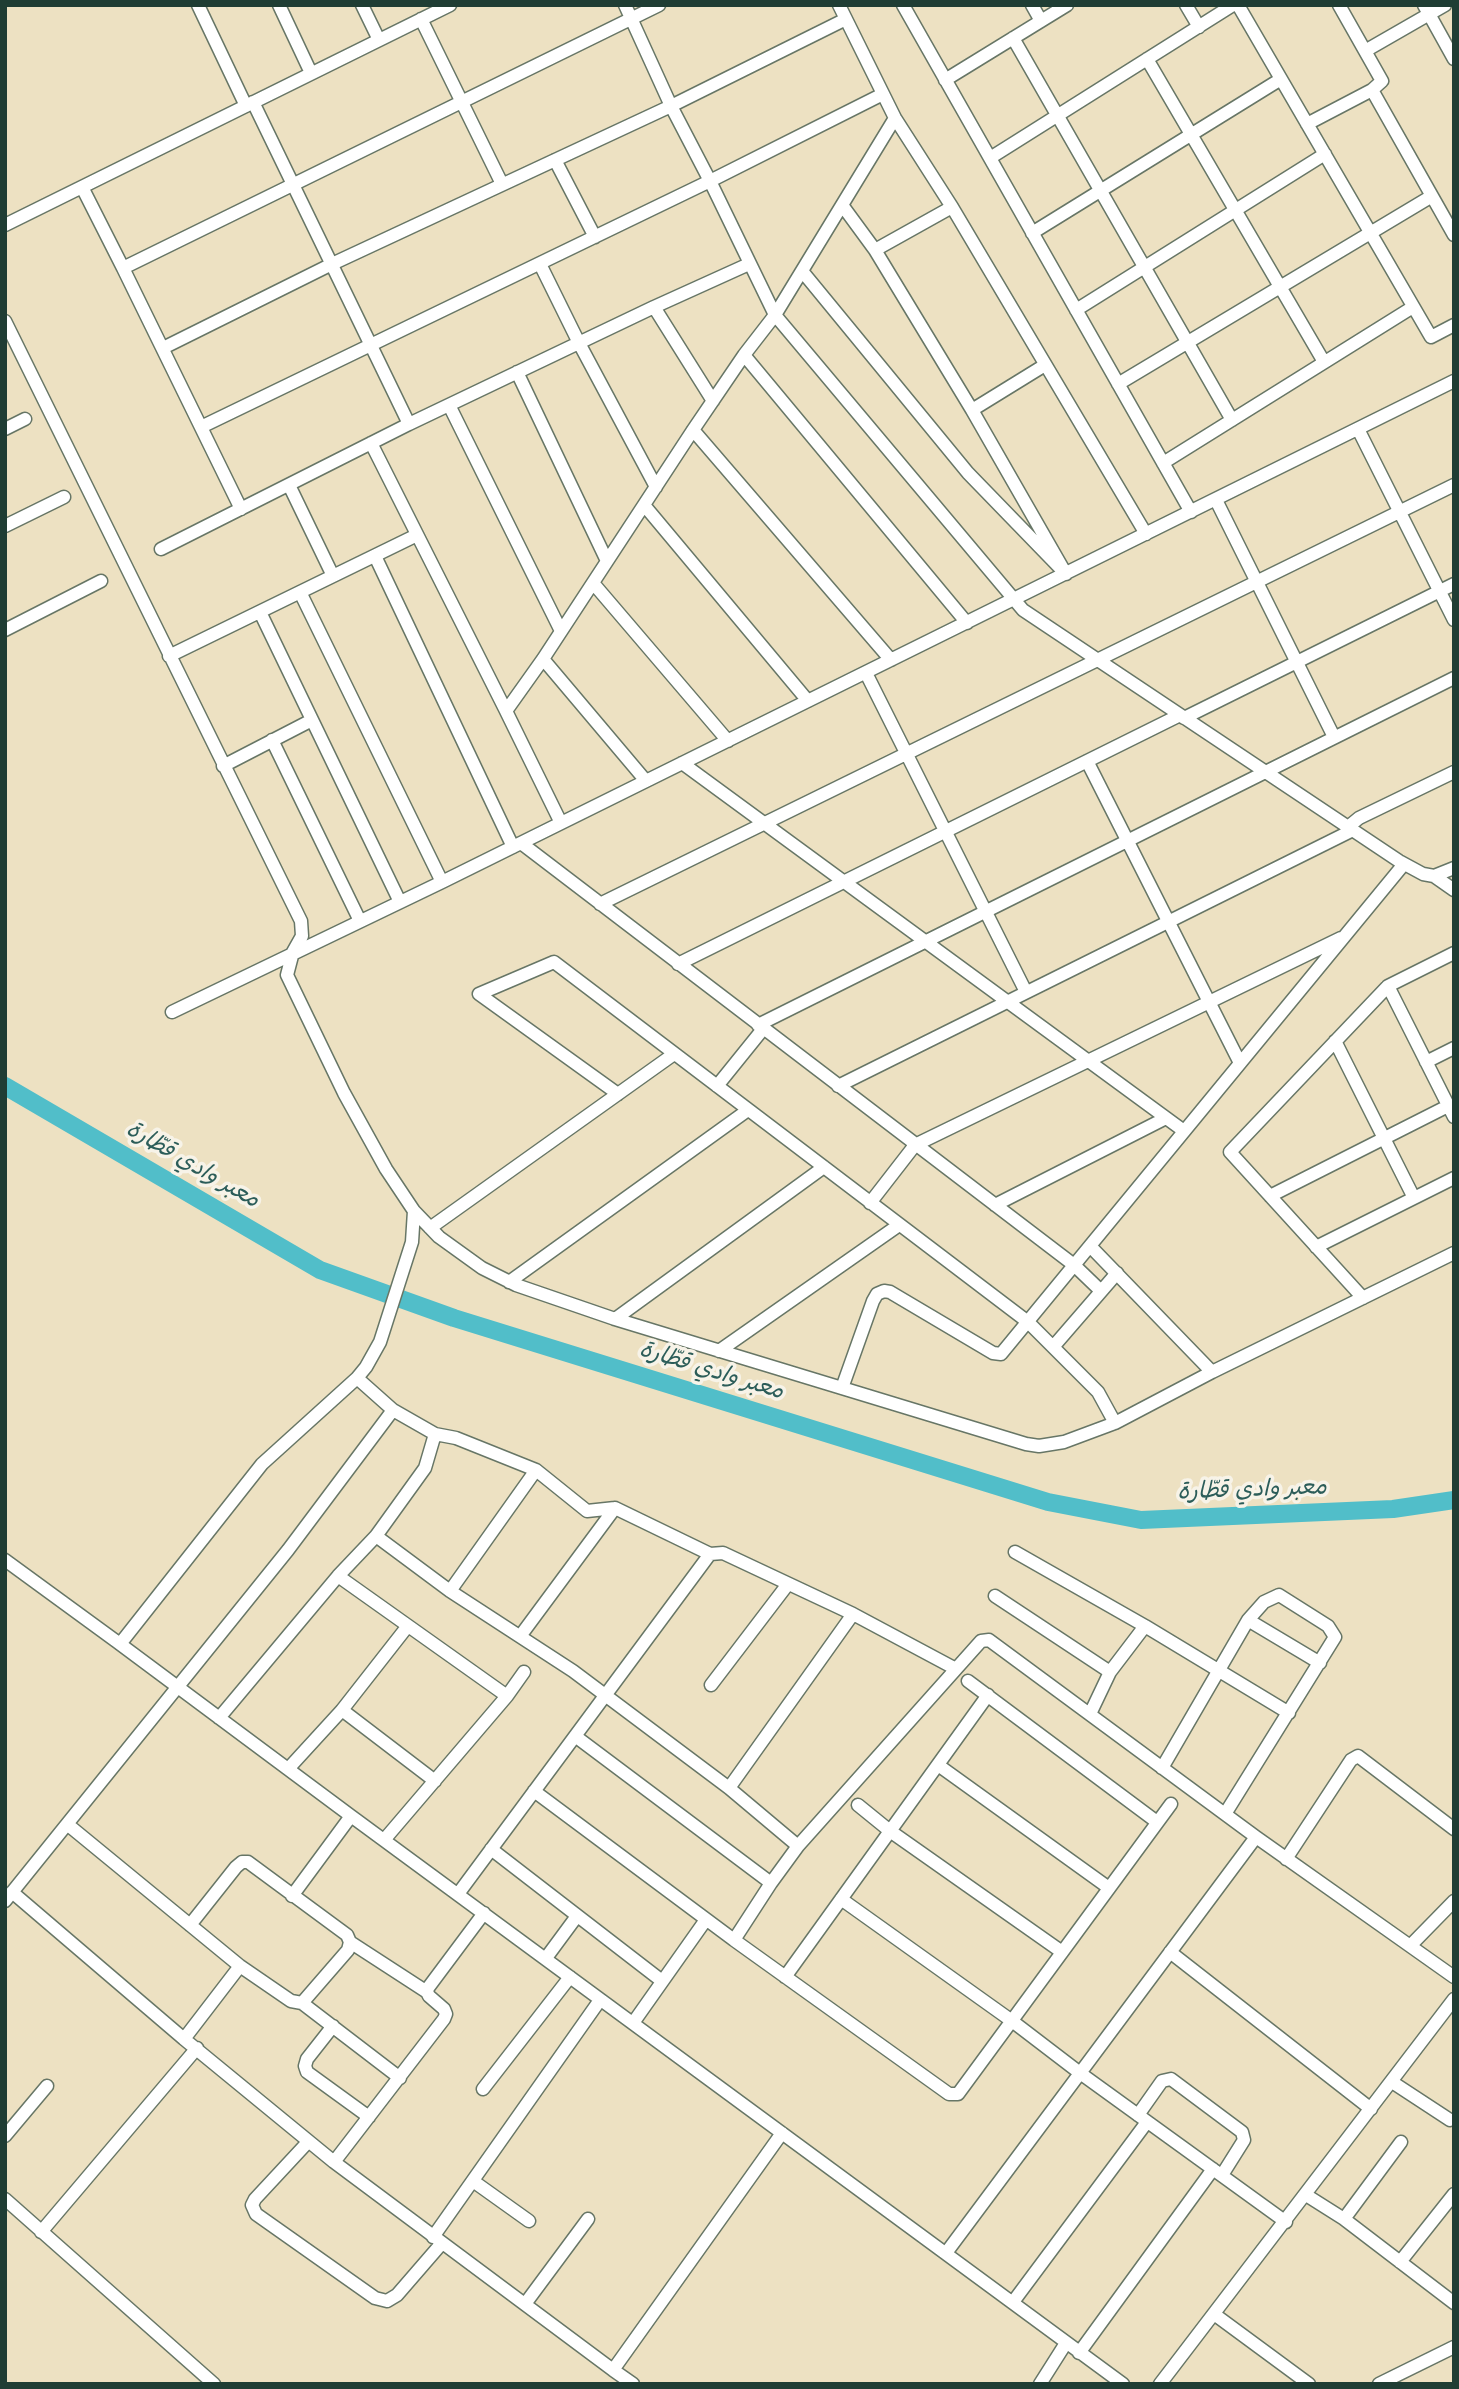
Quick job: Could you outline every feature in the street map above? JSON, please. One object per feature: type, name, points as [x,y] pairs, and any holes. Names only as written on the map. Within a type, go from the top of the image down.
[{"type":"street","points":[[198,5],[293,186],[409,424]]},
{"type":"street","points":[[279,5],[311,74]]},
{"type":"street","points":[[362,5],[379,40]]},
{"type":"street","points":[[625,5],[671,106],[775,315],[1023,610],[1350,828],[1404,863],[1423,874],[1434,876],[1454,890]]},
{"type":"street","points":[[123,268],[659,5]]},
{"type":"street","points":[[839,5],[895,118],[952,207],[1146,534]]},
{"type":"street","points":[[903,5],[1191,512]]},
{"type":"street","points":[[1032,5],[1041,21]]},
{"type":"street","points":[[945,80],[1067,5]]},
{"type":"street","points":[[1186,5],[1199,27]]},
{"type":"street","points":[[989,158],[1236,5],[1431,337],[1454,325]]},
{"type":"street","points":[[1307,124],[1372,90],[1382,81],[1339,5]]},
{"type":"street","points":[[1365,51],[1427,10],[1445,5]]},
{"type":"street","points":[[5,225],[448,6]]},
{"type":"street","points":[[1427,10],[1454,59]]},
{"type":"street","points":[[421,19],[502,184]]},
{"type":"street","points":[[163,348],[332,264],[671,106],[846,19]]},
{"type":"street","points":[[1013,38],[1232,420]]},
{"type":"street","points":[[1147,60],[1324,362]]},
{"type":"street","points":[[1032,233],[1281,79]]},
{"type":"street","points":[[1372,90],[1454,235]]},
{"type":"street","points":[[201,427],[710,181],[883,94]]},
{"type":"street","points":[[506,711],[561,632],[693,429],[775,315],[895,118]]},
{"type":"street","points":[[1076,310],[1325,154]]},
{"type":"street","points":[[555,160],[595,237]]},
{"type":"street","points":[[82,187],[241,509]]},
{"type":"street","points":[[1118,384],[1432,196]]},
{"type":"street","points":[[842,205],[875,250],[1066,573]]},
{"type":"street","points":[[875,250],[952,207]]},
{"type":"street","points":[[540,264],[656,487]]},
{"type":"street","points":[[161,549],[409,424],[749,264]]},
{"type":"street","points":[[802,271],[968,473],[1066,573]]},
{"type":"street","points":[[653,307],[713,401]]},
{"type":"street","points":[[1163,463],[1413,307]]},
{"type":"street","points":[[5,321],[301,921],[302,936],[287,970],[288,980],[344,1093],[386,1169],[414,1211],[435,1232],[482,1268],[509,1282],[615,1319],[1039,1446],[1064,1442],[1115,1423],[1212,1372],[1454,1253]]},
{"type":"street","points":[[744,355],[967,623]]},
{"type":"street","points":[[972,410],[1045,365]]},
{"type":"street","points":[[517,372],[607,561]]},
{"type":"street","points":[[172,1012],[442,882],[1454,381]]},
{"type":"street","points":[[449,405],[561,632]]},
{"type":"street","points":[[5,429],[25,419]]},
{"type":"street","points":[[693,429],[891,660]]},
{"type":"street","points":[[1358,429],[1454,620]]},
{"type":"street","points":[[371,443],[561,823]]},
{"type":"street","points":[[289,485],[332,576]]},
{"type":"street","points":[[600,904],[1454,485]]},
{"type":"street","points":[[5,526],[64,497]]},
{"type":"street","points":[[1216,500],[1334,737]]},
{"type":"street","points":[[644,505],[808,701]]},
{"type":"street","points":[[169,656],[417,535]]},
{"type":"street","points":[[375,556],[517,845],[600,904],[1074,1265],[1101,1292]]},
{"type":"street","points":[[5,630],[101,581]]},
{"type":"street","points":[[593,583],[728,741]]},
{"type":"street","points":[[678,964],[1087,761],[1454,584]]},
{"type":"street","points":[[300,592],[442,882]]},
{"type":"street","points":[[260,612],[400,902]]},
{"type":"street","points":[[543,659],[646,781]]},
{"type":"street","points":[[866,673],[1026,992]]},
{"type":"street","points":[[717,1086],[760,1027],[926,941],[1454,678]]},
{"type":"street","points":[[223,766],[312,720]]},
{"type":"street","points":[[272,740],[359,921]]},
{"type":"street","points":[[1087,761],[1240,1063]]},
{"type":"street","points":[[682,763],[1184,1131]]},
{"type":"street","points":[[838,1086],[1170,921],[1350,828],[1359,818],[1454,772]]},
{"type":"street","points":[[842,1388],[873,1301],[877,1294],[884,1291],[993,1353],[1001,1354],[1404,863]]},
{"type":"street","points":[[1434,876],[1454,868]]},
{"type":"street","points":[[870,1203],[915,1145],[1344,936]]},
{"type":"street","points":[[1363,1298],[1230,1152],[1388,986],[1454,953]]},
{"type":"street","points":[[618,1094],[479,993],[554,962],[1028,1322],[1098,1392],[1115,1423]]},
{"type":"street","points":[[1270,1196],[1384,1138],[1451,1112],[1388,986]]},
{"type":"street","points":[[1335,1041],[1415,1198]]},
{"type":"street","points":[[1426,1062],[1454,1048]]},
{"type":"street","points":[[412,1242],[435,1232],[674,1054]]},
{"type":"street","points":[[509,1282],[748,1110]]},
{"type":"street","points":[[995,1205],[1166,1118]]},
{"type":"street","points":[[615,1319],[824,1167]]},
{"type":"street","points":[[1316,1247],[1454,1178]]},
{"type":"street","points":[[120,1644],[262,1464],[366,1367],[380,1342],[412,1242],[414,1211]]},
{"type":"street","points":[[719,1350],[899,1225]]},
{"type":"street","points":[[1090,1245],[1212,1372]]},
{"type":"street","points":[[1053,1347],[1117,1273]]},
{"type":"street","points":[[357,1378],[393,1410],[435,1434],[456,1438],[536,1470],[587,1511],[615,1508],[710,1554],[723,1553],[853,1614],[956,1669]]},
{"type":"street","points":[[393,1410],[288,1550],[9,1896],[308,2142],[633,2384]]},
{"type":"street","points":[[219,1718],[338,1576],[376,1536],[425,1468],[435,1434]]},
{"type":"street","points":[[450,1591],[536,1470]]},
{"type":"street","points":[[521,1635],[615,1508]]},
{"type":"street","points":[[376,1536],[450,1591],[521,1635],[606,1695],[729,1788],[798,1846]]},
{"type":"street","points":[[1015,1552],[1289,1713]]},
{"type":"street","points":[[458,1894],[710,1554]]},
{"type":"street","points":[[7,1564],[120,1644],[1123,2384]]},
{"type":"street","points":[[338,1576],[507,1696]]},
{"type":"street","points":[[711,1685],[788,1584]]},
{"type":"street","points":[[1162,1768],[1248,1620],[1264,1602],[1279,1595],[1328,1626],[1335,1637],[1225,1814]]},
{"type":"street","points":[[995,1596],[1110,1672]]},
{"type":"street","points":[[729,1788],[853,1614]]},
{"type":"street","points":[[1248,1620],[1320,1663]]},
{"type":"street","points":[[288,1769],[342,1710],[407,1626]]},
{"type":"street","points":[[1090,1714],[1110,1672],[1145,1626]]},
{"type":"street","points":[[734,1940],[798,1846],[981,1641],[989,1640],[1286,1859],[1454,1977]]},
{"type":"street","points":[[384,1840],[507,1696],[524,1672]]},
{"type":"street","points":[[968,1681],[1157,1822]]},
{"type":"street","points":[[785,1977],[988,1695]]},
{"type":"street","points":[[342,1710],[435,1781]]},
{"type":"street","points":[[575,1736],[771,1883]]},
{"type":"street","points":[[1286,1859],[1352,1759],[1358,1756],[1454,1829]]},
{"type":"street","points":[[938,1765],[1109,1888]]},
{"type":"street","points":[[534,1791],[705,1921],[948,2094],[958,2094],[1171,1804]]},
{"type":"street","points":[[858,1805],[890,1831],[1062,1952]]},
{"type":"street","points":[[292,1896],[351,1816]]},
{"type":"street","points":[[66,1824],[240,1966],[291,2001],[302,2003],[400,2078]]},
{"type":"street","points":[[946,2253],[1256,1837]]},
{"type":"street","points":[[491,1849],[662,1981]]},
{"type":"street","points":[[190,1925],[242,1862],[248,1862],[347,1936],[350,1942],[427,1992],[446,2014],[334,2162]]},
{"type":"street","points":[[841,1899],[1286,2222]]},
{"type":"street","points":[[1410,1946],[1454,1901]]},
{"type":"street","points":[[427,1992],[484,1913]]},
{"type":"street","points":[[546,1958],[577,1916]]},
{"type":"street","points":[[633,2023],[705,1921]]},
{"type":"street","points":[[302,2003],[348,1950],[350,1942]]},
{"type":"street","points":[[1170,1952],[1371,2109]]},
{"type":"street","points":[[184,2039],[240,1966]]},
{"type":"street","points":[[484,2089],[570,1977]]},
{"type":"street","points":[[308,2142],[255,2199],[252,2205],[256,2214],[374,2298],[387,2301],[397,2295],[438,2240],[473,2181],[600,2000]]},
{"type":"street","points":[[1160,2384],[1454,2000]]},
{"type":"street","points":[[333,2026],[307,2059],[307,2072],[369,2117]]},
{"type":"street","points":[[41,2232],[197,2048]]},
{"type":"street","points":[[1013,2302],[1143,2118],[1162,2081],[1171,2079],[1242,2132],[1244,2140],[1079,2353]]},
{"type":"street","points":[[1392,2082],[1450,2120]]},
{"type":"street","points":[[5,2136],[47,2086]]},
{"type":"street","points":[[613,2370],[782,2133]]},
{"type":"street","points":[[1344,2219],[1401,2142]]},
{"type":"street","points":[[473,2181],[529,2221]]},
{"type":"street","points":[[1400,2262],[1454,2194]]},
{"type":"street","points":[[1306,2195],[1344,2219],[1454,2303]]},
{"type":"street","points":[[5,2199],[214,2384]]},
{"type":"street","points":[[525,2304],[588,2219]]},
{"type":"street","points":[[1214,2314],[1309,2384]]},
{"type":"street","points":[[1040,2384],[1066,2343]]},
{"type":"street","points":[[1379,2384],[1454,2347]]},
{"type":"waterway","name":"معبر وادي قطّارة","points":[[5,1086],[320,1270],[454,1318],[1048,1502],[1141,1520],[1393,1509],[1454,1500]]}]
